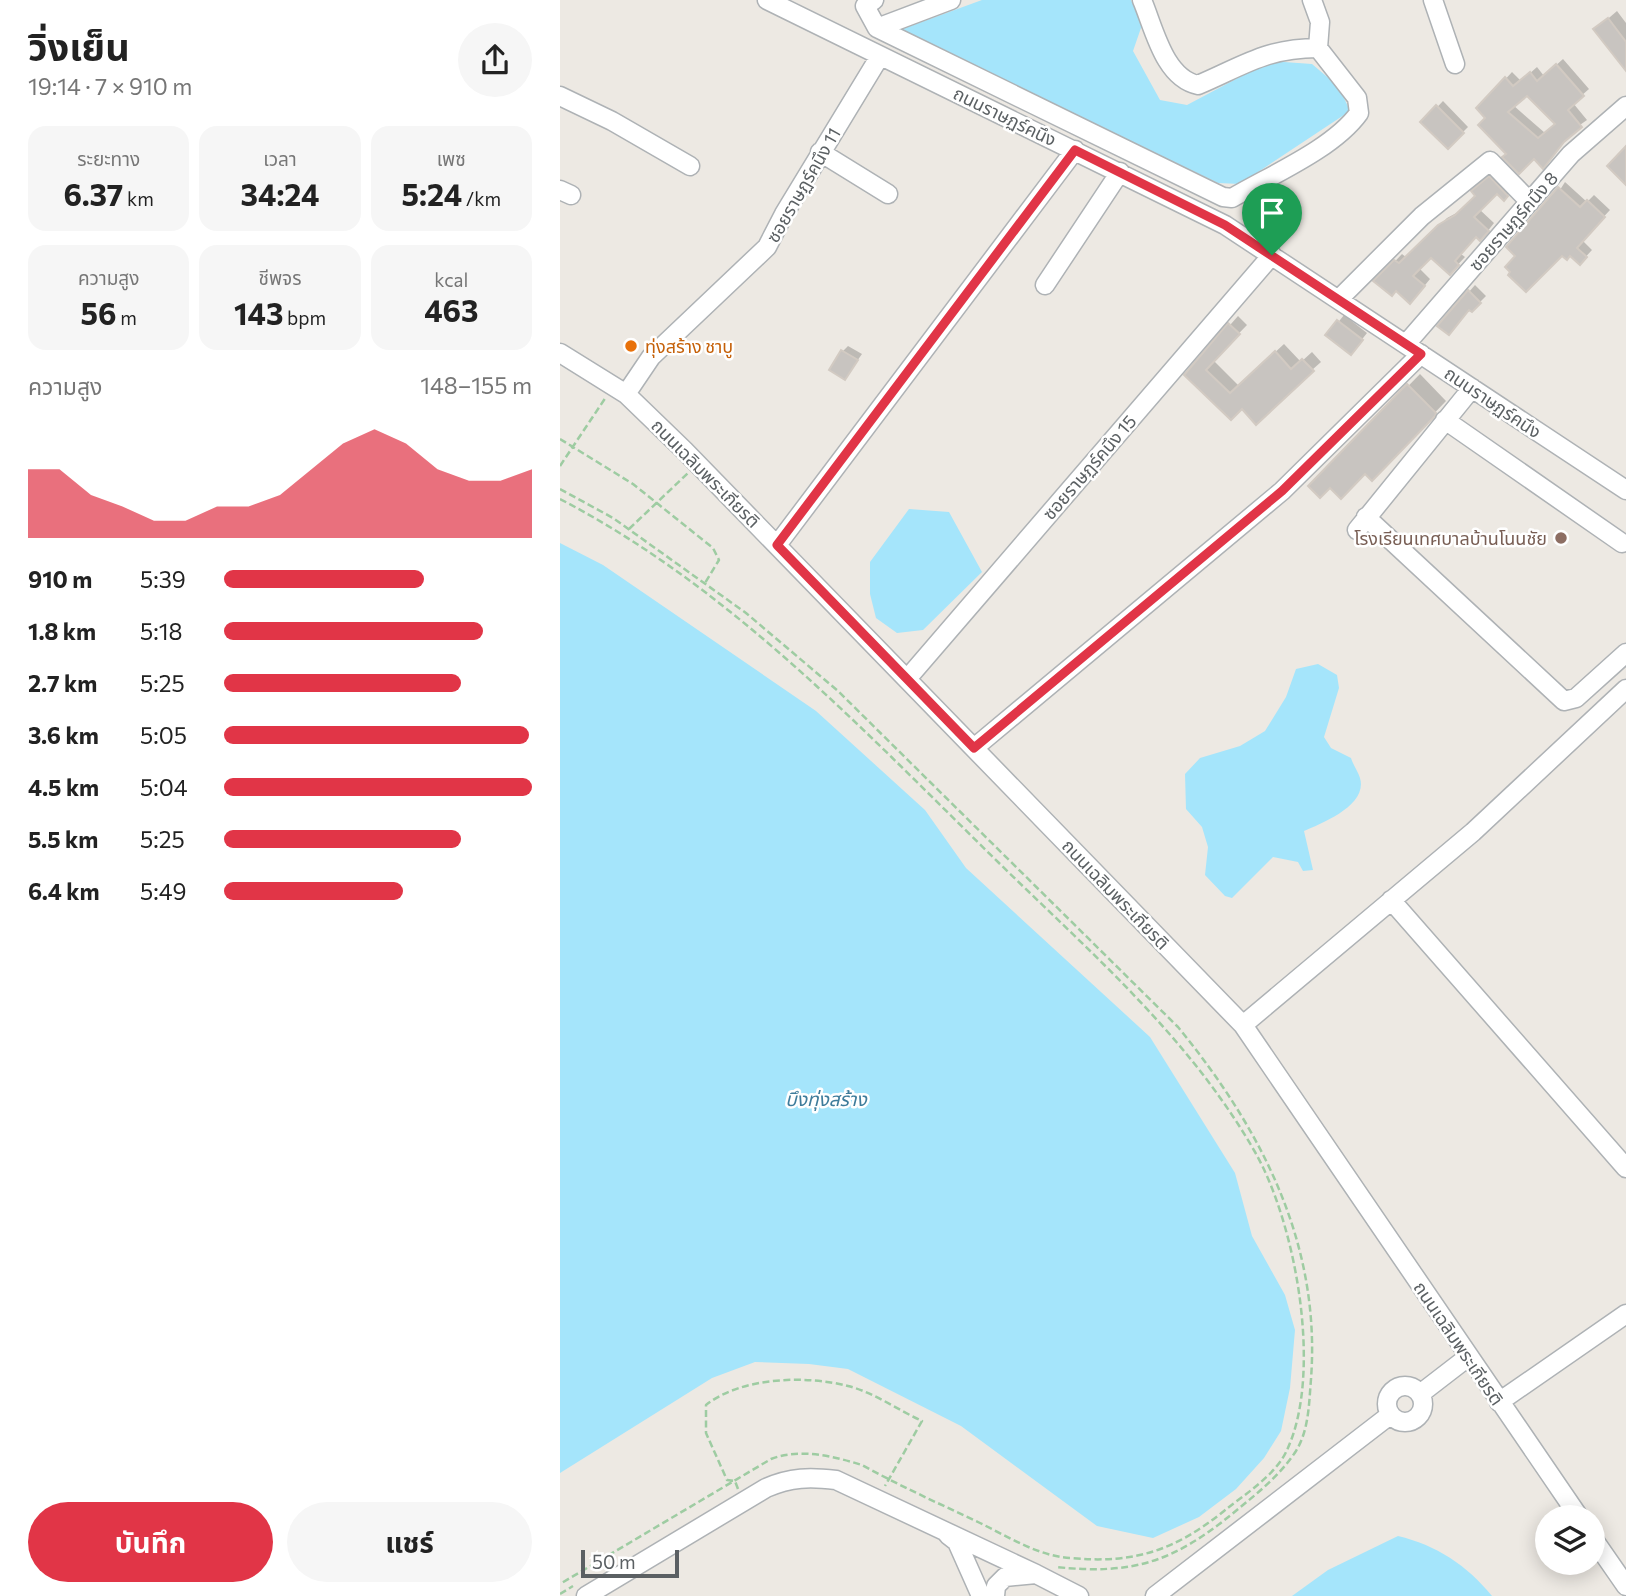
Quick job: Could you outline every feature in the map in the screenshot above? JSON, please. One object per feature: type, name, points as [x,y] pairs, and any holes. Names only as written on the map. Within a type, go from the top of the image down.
[{"type":"street","name":"ถนนราษฏร์คนึง","points":[[767,0],[1225,225],[1626,490]]},
{"type":"street","points":[[877,29],[951,0]]},
{"type":"street","points":[[1142,0],[1172,70],[1188,83],[1198,85],[1255,57],[1293,48],[1318,48]]},
{"type":"street","points":[[868,1],[865,6],[867,15],[877,29],[1223,197],[1232,198],[1323,145],[1350,126],[1359,113],[1357,98],[1318,48],[1320,22],[1312,0]]},
{"type":"street","points":[[1433,0],[1455,64]]},
{"type":"street","name":"ซอยราษฏร์คนึง 11","points":[[620,389],[767,247],[820,152],[880,55]]},
{"type":"street","points":[[560,96],[612,121],[690,166]]},
{"type":"street","name":"ซอยราษฏร์คนึง 8","points":[[974,748],[1282,491],[1414,349],[1571,154],[1626,106]]},
{"type":"street","points":[[777,545],[1075,150]]},
{"type":"street","points":[[820,152],[888,194]]},
{"type":"street","points":[[1339,299],[1422,216],[1490,161],[1530,202]]},
{"type":"street","points":[[1045,285],[1120,172]]},
{"type":"street","name":"ซอยราษฏร์คนึง 15","points":[[906,679],[1272,255]]},
{"type":"street","name":"ถนนเฉลิมพระเกียรติ","points":[[560,354],[620,389],[698,464],[1242,1025],[1571,1505]]},
{"type":"street","points":[[1472,387],[1361,524],[1564,701],[1576,698],[1626,653]]},
{"type":"street","points":[[1445,420],[1622,543]]},
{"type":"street","points":[[1242,1025],[1473,832],[1626,689]]},
{"type":"street","points":[[1391,900],[1626,1168]]},
{"type":"street","points":[[1499,1402],[1626,1314]]},
{"type":"street","points":[[1420,1394],[1468,1357]]},
{"type":"street","points":[[1410,1387],[1420,1394],[1423,1406],[1418,1417],[1401,1422],[1390,1415],[1387,1399],[1394,1390],[1410,1387]]},
{"type":"street","points":[[1156,1596],[1390,1415]]},
{"type":"street","points":[[586,1596],[766,1488],[788,1479],[836,1480],[940,1528],[1041,1570],[1080,1596]]},
{"type":"street","points":[[940,1528],[957,1542],[981,1596]]},
{"type":"street","points":[[1605,1556],[1626,1586]]},
{"type":"street","points":[[995,1596],[996,1586],[1005,1577],[1041,1570]]},
{"type":"path","points":[[560,466],[620,389]]},
{"type":"path","points":[[560,439],[634,484],[718,555],[718,565],[705,583]]},
{"type":"path","points":[[629,529],[698,464]]},
{"type":"path","points":[[560,489],[629,529],[705,583],[746,613],[838,691],[1162,1011],[1204,1059],[1275,1173],[1289,1212],[1313,1323],[1309,1410],[1296,1451],[1273,1481],[1193,1545],[1175,1554],[1132,1567],[1041,1570]]},
{"type":"path","points":[[560,499],[618,532],[750,627],[823,689],[1171,1032],[1226,1105],[1256,1153],[1275,1197],[1291,1253],[1305,1351],[1295,1425],[1286,1453],[1276,1466],[1198,1530],[1170,1548],[1128,1559],[1049,1556],[862,1465],[839,1458],[794,1454],[771,1459],[560,1584]]},
{"type":"path","points":[[735,1481],[727,1480],[706,1433],[706,1405],[720,1394],[779,1381],[850,1386],[922,1421],[878,1499]]},
{"type":"water","points":[[982,0],[1131,0],[1142,25],[1133,51],[1160,100],[1187,105],[1270,61],[1312,64],[1339,87],[1350,111],[1240,184],[1218,183],[897,31]]},
{"type":"water","points":[[909,509],[949,512],[982,572],[923,630],[897,633],[876,618],[870,594],[870,562]]},
{"type":"water","name":"บึงทุ่งสร้าง","points":[[560,543],[603,565],[816,711],[925,810],[966,868],[1150,1037],[1235,1173],[1252,1236],[1285,1295],[1295,1330],[1290,1388],[1281,1431],[1264,1458],[1236,1489],[1199,1517],[1153,1538],[1097,1526],[961,1426],[848,1369],[809,1364],[755,1362],[712,1378],[560,1473]]},
{"type":"water","points":[[1318,664],[1337,675],[1339,688],[1324,737],[1331,748],[1351,758],[1360,778],[1361,788],[1351,805],[1342,812],[1304,831],[1313,870],[1303,871],[1298,862],[1273,857],[1232,898],[1225,896],[1205,875],[1208,847],[1202,827],[1186,809],[1185,774],[1200,758],[1240,746],[1265,731],[1286,697],[1296,669]]},
{"type":"water","points":[[1398,1536],[1425,1545],[1450,1558],[1472,1575],[1492,1596],[1292,1596],[1328,1570]]},
{"type":"building","points":[[1608,18],[1626,42],[1626,71],[1593,29]]},
{"type":"building","points":[[1556,64],[1584,96],[1568,110],[1582,127],[1564,142],[1543,169],[1534,159],[1519,174],[1502,157],[1506,154],[1478,125],[1485,118],[1476,108],[1505,77],[1513,86],[1530,72],[1537,81]],"holes":[[[1527,96],[1555,124],[1538,138],[1508,112]]]},
{"type":"building","points":[[1436,105],[1464,133],[1448,149],[1420,122]]},
{"type":"building","points":[[1626,146],[1626,185],[1607,166]]},
{"type":"building","points":[[1489,176],[1508,196],[1504,201],[1497,194],[1474,217],[1489,231],[1480,241],[1476,237],[1455,261],[1459,265],[1450,275],[1431,258],[1413,276],[1425,286],[1410,304],[1396,291],[1392,296],[1373,281],[1394,260],[1399,263],[1438,225],[1455,215],[1475,196],[1471,191]]},
{"type":"building","points":[[1558,187],[1580,207],[1587,200],[1605,217],[1577,248],[1587,257],[1580,265],[1570,256],[1567,260],[1562,256],[1526,292],[1508,275],[1510,272],[1505,267],[1515,256],[1506,247]]},
{"type":"building","points":[[1468,290],[1481,303],[1472,312],[1469,310],[1449,335],[1437,326]]},
{"type":"building","points":[[1337,320],[1363,340],[1351,355],[1325,335]]},
{"type":"building","points":[[1228,323],[1240,334],[1206,370],[1230,393],[1275,351],[1291,369],[1302,359],[1314,371],[1256,425],[1242,409],[1231,420],[1184,375]]},
{"type":"building","points":[[841,350],[858,360],[845,380],[829,370]]},
{"type":"building","points":[[1407,384],[1436,413],[1435,416],[1372,481],[1365,474],[1341,499],[1330,488],[1320,498],[1308,486]]},
{"type":"place","name":"ทุ่งสร้าง ชาบู","points":[[631,346]]},
{"type":"place","name":"โรงเรียนเทศบาลบ้านโนนชัย","points":[[1561,538]]},
{"type":"route","points":[[1075,150],[1225,225],[1272,255],[1421,354],[1282,491],[974,748],[777,545],[1075,150]]}]
